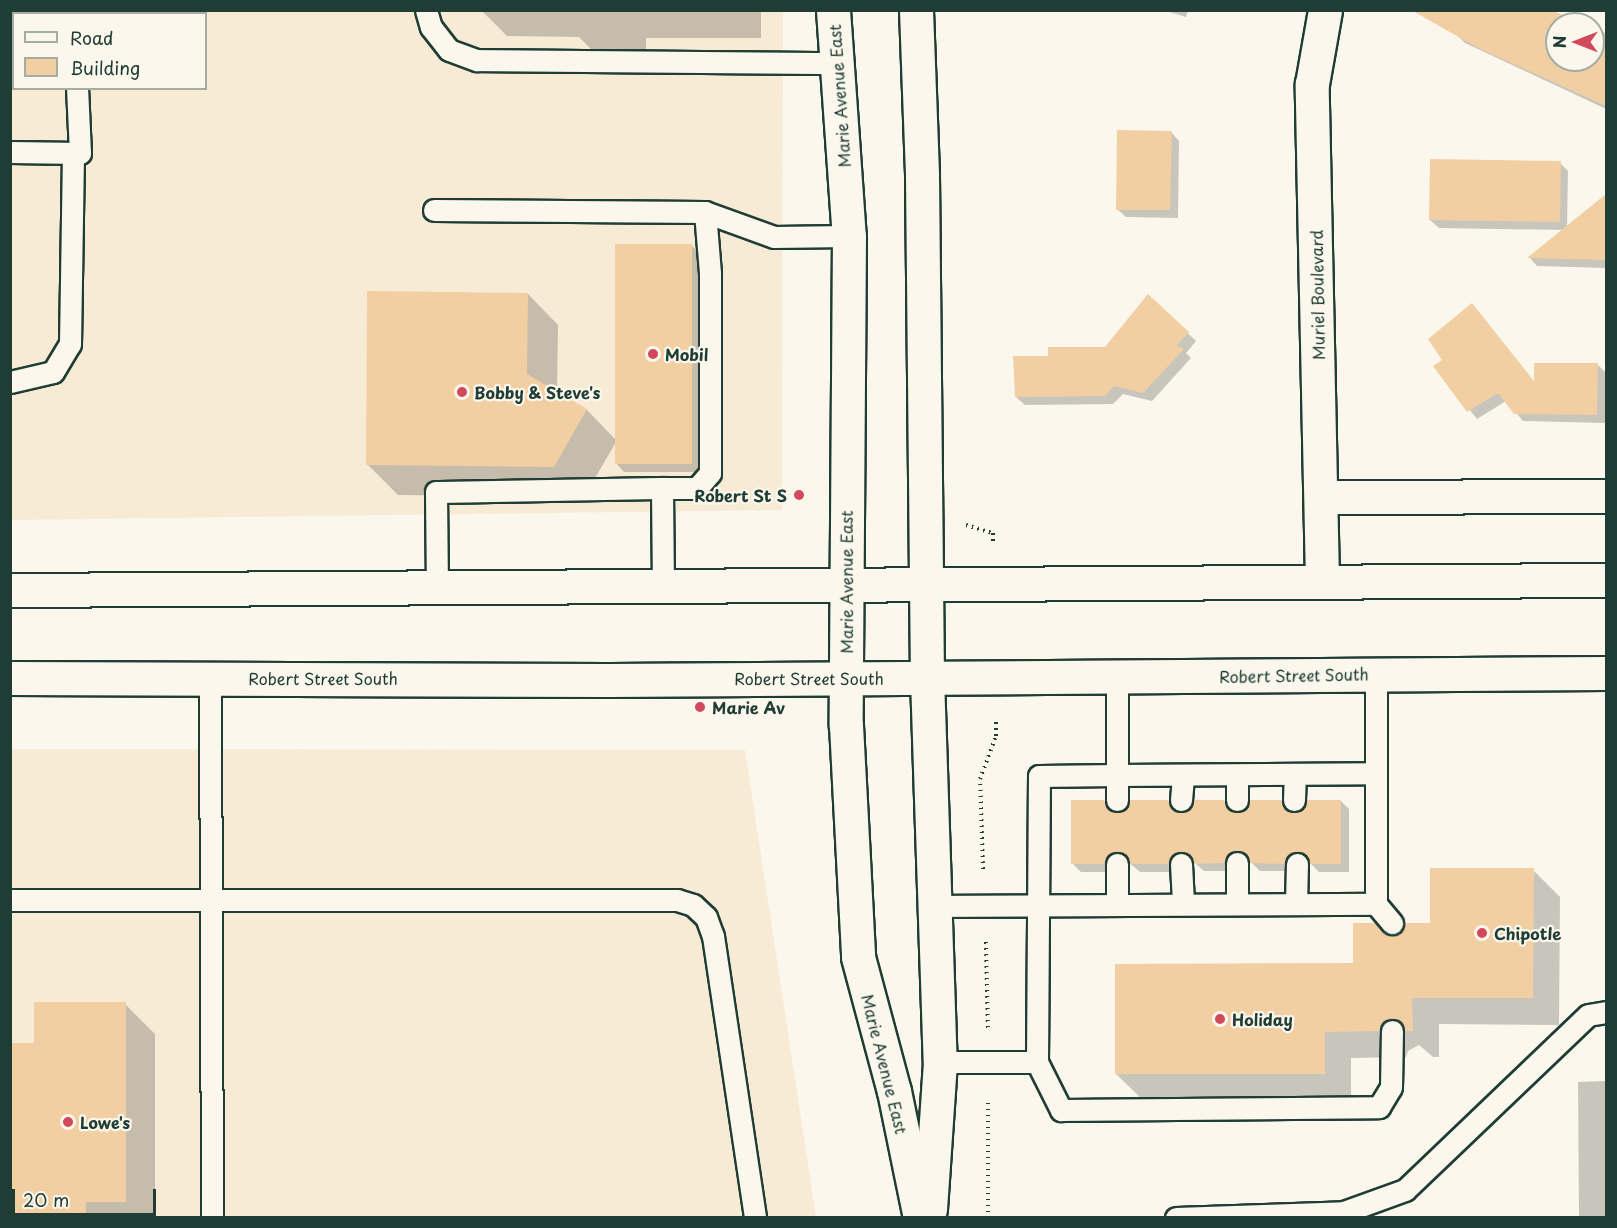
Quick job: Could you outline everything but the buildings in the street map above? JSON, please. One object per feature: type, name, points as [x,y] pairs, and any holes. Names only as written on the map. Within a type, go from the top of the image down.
[{"type":"street","name":"Marie Avenue East","points":[[833,10],[849,236],[846,678],[858,957],[894,1092],[920,1218]]},
{"type":"street","name":"Marie Avenue East","points":[[916,10],[922,176],[927,678],[940,1062],[930,1218]]},
{"type":"street","name":"Muriel Boulevard","points":[[1322,581],[1312,84],[1325,10]]},
{"type":"street","points":[[1321,497],[1606,496]]},
{"type":"street","points":[[10,590],[1606,580]]},
{"type":"street","name":"Robert Street South","points":[[10,678],[927,678],[1606,673]]},
{"type":"lane","points":[[426,10],[431,27],[449,50],[477,60],[837,63]]},
{"type":"lane","points":[[10,152],[80,153],[77,90]]},
{"type":"lane","points":[[10,382],[53,372],[70,344],[73,153]]},
{"type":"lane","points":[[434,210],[705,212],[774,237],[849,236]]},
{"type":"lane","points":[[437,588],[436,492],[697,488],[710,473],[710,273],[705,212]]},
{"type":"lane","points":[[662,488],[663,586]]},
{"type":"lane","points":[[1376,674],[1376,904],[1392,923]]},
{"type":"lane","points":[[1117,677],[1117,800]]},
{"type":"lane","points":[[210,678],[212,1218]]},
{"type":"lane","points":[[1376,773],[1039,776],[1036,1062],[1061,1110],[1379,1107],[1391,1087],[1392,1031]]},
{"type":"lane","points":[[1294,800],[1295,774]]},
{"type":"lane","points":[[1181,800],[1183,775]]},
{"type":"lane","points":[[1237,800],[1238,775]]},
{"type":"lane","points":[[1237,904],[1238,863]]},
{"type":"lane","points":[[1117,864],[1117,903]]},
{"type":"lane","points":[[1181,864],[1183,903]]},
{"type":"lane","points":[[1296,904],[1297,864]]},
{"type":"lane","points":[[10,900],[211,902],[677,900],[693,905],[706,917],[713,936],[755,1218]]},
{"type":"lane","points":[[936,906],[1037,903],[1376,904]]},
{"type":"lane","points":[[1176,1218],[1344,1212],[1405,1190],[1588,1015],[1606,1012]]},
{"type":"lane","points":[[940,1062],[1036,1062]]},
{"type":"path","points":[[988,1218],[988,1062],[980,778],[996,736]]},
{"type":"shaded area","points":[[10,11],[783,11],[782,510],[11,520]]},
{"type":"shaded area","points":[[11,749],[745,750],[816,1217],[11,1218]]},
{"type":"place","name":"Mobil","points":[[653,354]]},
{"type":"place","name":"Bobby & Steve's","points":[[462,392]]},
{"type":"place","name":"Robert St S","points":[[799,495]]},
{"type":"place","name":"Marie Av","points":[[700,707]]},
{"type":"place","name":"Chipotle","points":[[1482,933]]},
{"type":"place","name":"Holiday","points":[[1220,1019]]},
{"type":"place","name":"Lowe's","points":[[68,1122]]}]
